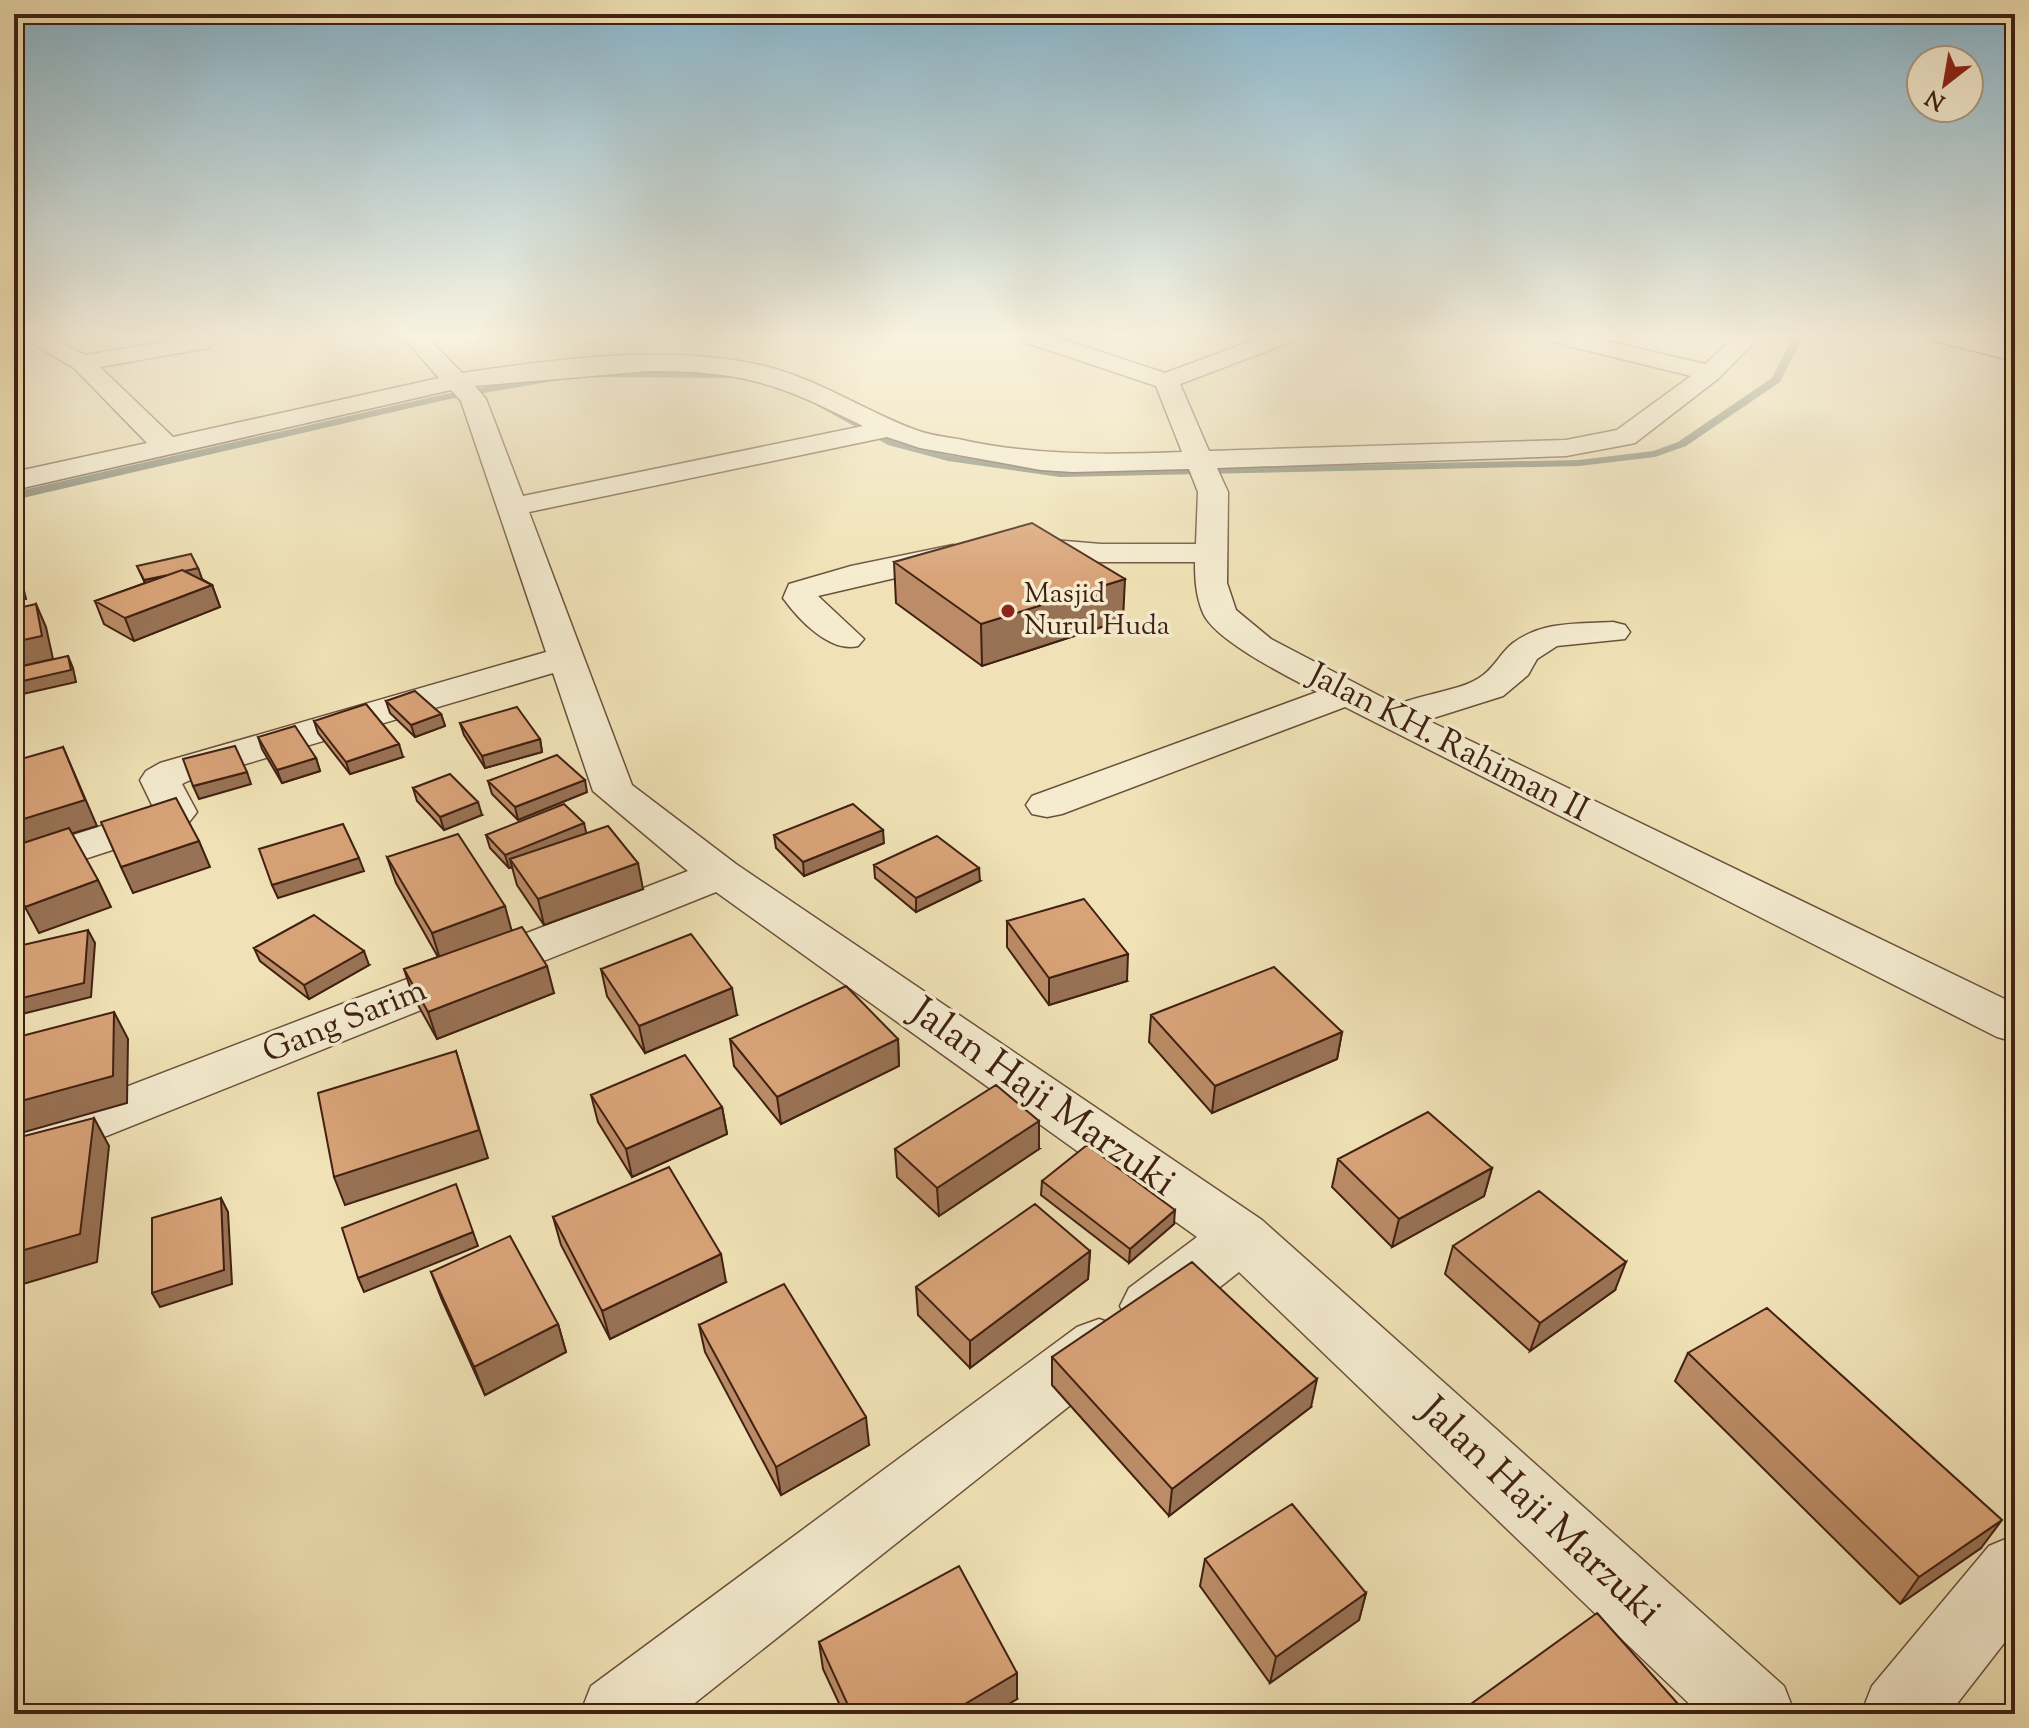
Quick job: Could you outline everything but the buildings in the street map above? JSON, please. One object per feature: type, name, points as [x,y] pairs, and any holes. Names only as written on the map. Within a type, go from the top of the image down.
[{"type":"street","points":[[137,418],[167,447]]},
{"type":"street","points":[[14,481],[320,418]]},
{"type":"street","points":[[14,504],[355,418]]},
{"type":"street","name":"Jalan Haji Marzuki","points":[[475,418],[512,507],[614,791],[720,874],[1241,1237],[1756,1714]]},
{"type":"street","points":[[871,418],[905,436],[1014,460],[1205,471],[1526,450],[1612,441],[1625,437],[1651,418]]},
{"type":"street","name":"Jalan KH. Rahiman II","points":[[1182,418],[1213,492],[1211,583],[1220,614],[1259,646],[1396,720],[2015,1025]]},
{"type":"street","points":[[512,507],[892,428]]},
{"type":"street","points":[[846,639],[800,598],[801,591],[929,559],[1019,546],[1101,553],[1210,553]]},
{"type":"street","points":[[1396,720],[1433,703],[1490,688],[1500,682],[1535,642],[1563,634],[1613,632]]},
{"type":"street","points":[[14,869],[171,817],[176,812],[160,780],[174,772],[566,658]]},
{"type":"street","points":[[1047,805],[1346,694]]},
{"type":"street","name":"Gang Sarim","points":[[14,1152],[720,874]]},
{"type":"street","points":[[619,1714],[1241,1237]]},
{"type":"street","points":[[1900,1714],[2015,1571]]},
{"type":"waterway","points":[[14,496],[355,418]]},
{"type":"waterway","points":[[845,418],[892,443],[948,458],[1060,474],[1579,463],[1655,454],[1682,444],[1721,418]]},
{"type":"place","name":"Masjid Nurul Huda","points":[[1008,611]]}]
